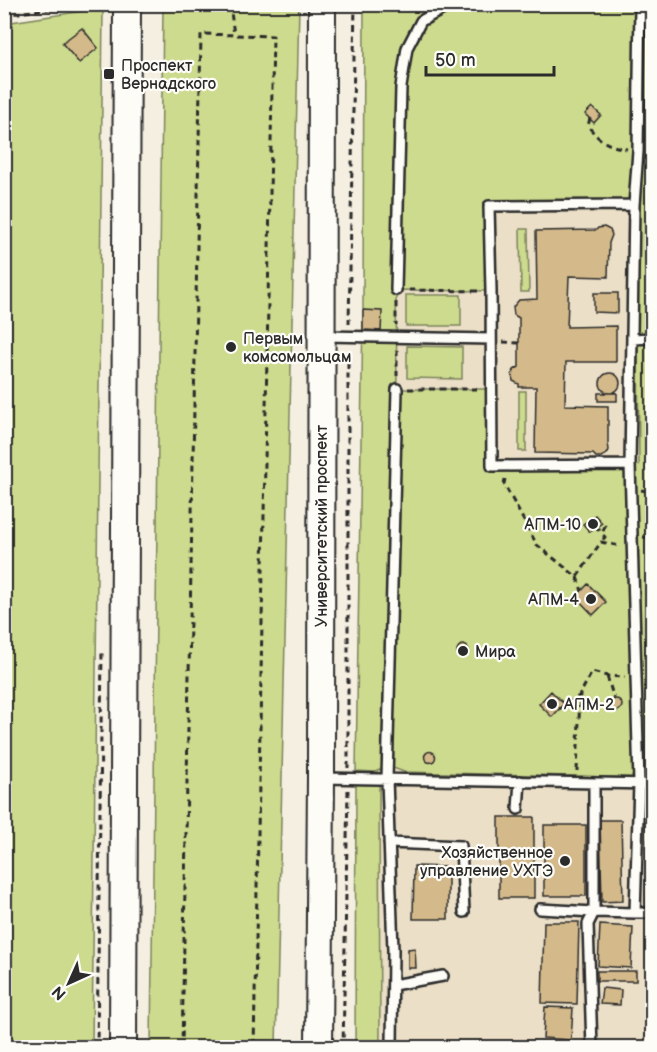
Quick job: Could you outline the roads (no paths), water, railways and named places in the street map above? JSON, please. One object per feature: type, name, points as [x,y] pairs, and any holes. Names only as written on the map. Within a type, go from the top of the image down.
[{"type":"main road","points":[[123,1047],[127,4]]},
{"type":"main road","name":"Университетский проспект","points":[[319,1047],[322,4]]},
{"type":"lane","points":[[396,290],[401,87],[406,48],[421,21],[452,4]]},
{"type":"lane","points":[[635,914],[639,783],[630,465],[640,4]]},
{"type":"lane","points":[[630,465],[492,466],[489,206],[634,206]]},
{"type":"lane","points":[[321,336],[491,339]]},
{"type":"lane","points":[[632,339],[652,338]]},
{"type":"lane","points":[[392,1047],[393,950],[387,779],[397,389]]},
{"type":"lane","points":[[321,778],[652,784]]},
{"type":"lane","points":[[518,809],[520,781]]},
{"type":"lane","points":[[592,1047],[588,924],[594,912],[594,783]]},
{"type":"lane","points":[[389,843],[461,846],[464,912]]},
{"type":"lane","points":[[540,909],[652,914]]},
{"type":"lane","points":[[393,985],[443,976]]},
{"type":"place","name":"Проспект Вернадского","points":[[109,74]]},
{"type":"place","name":"Первым комсомольцам","points":[[231,347]]},
{"type":"place","name":"АПМ-10","points":[[593,524]]},
{"type":"place","name":"АПМ-4","points":[[591,599]]},
{"type":"place","name":"Мира","points":[[463,651]]},
{"type":"place","name":"АПМ-2","points":[[552,704]]},
{"type":"place","name":"Хозяйственное управление УХТЭ","points":[[565,861]]}]
